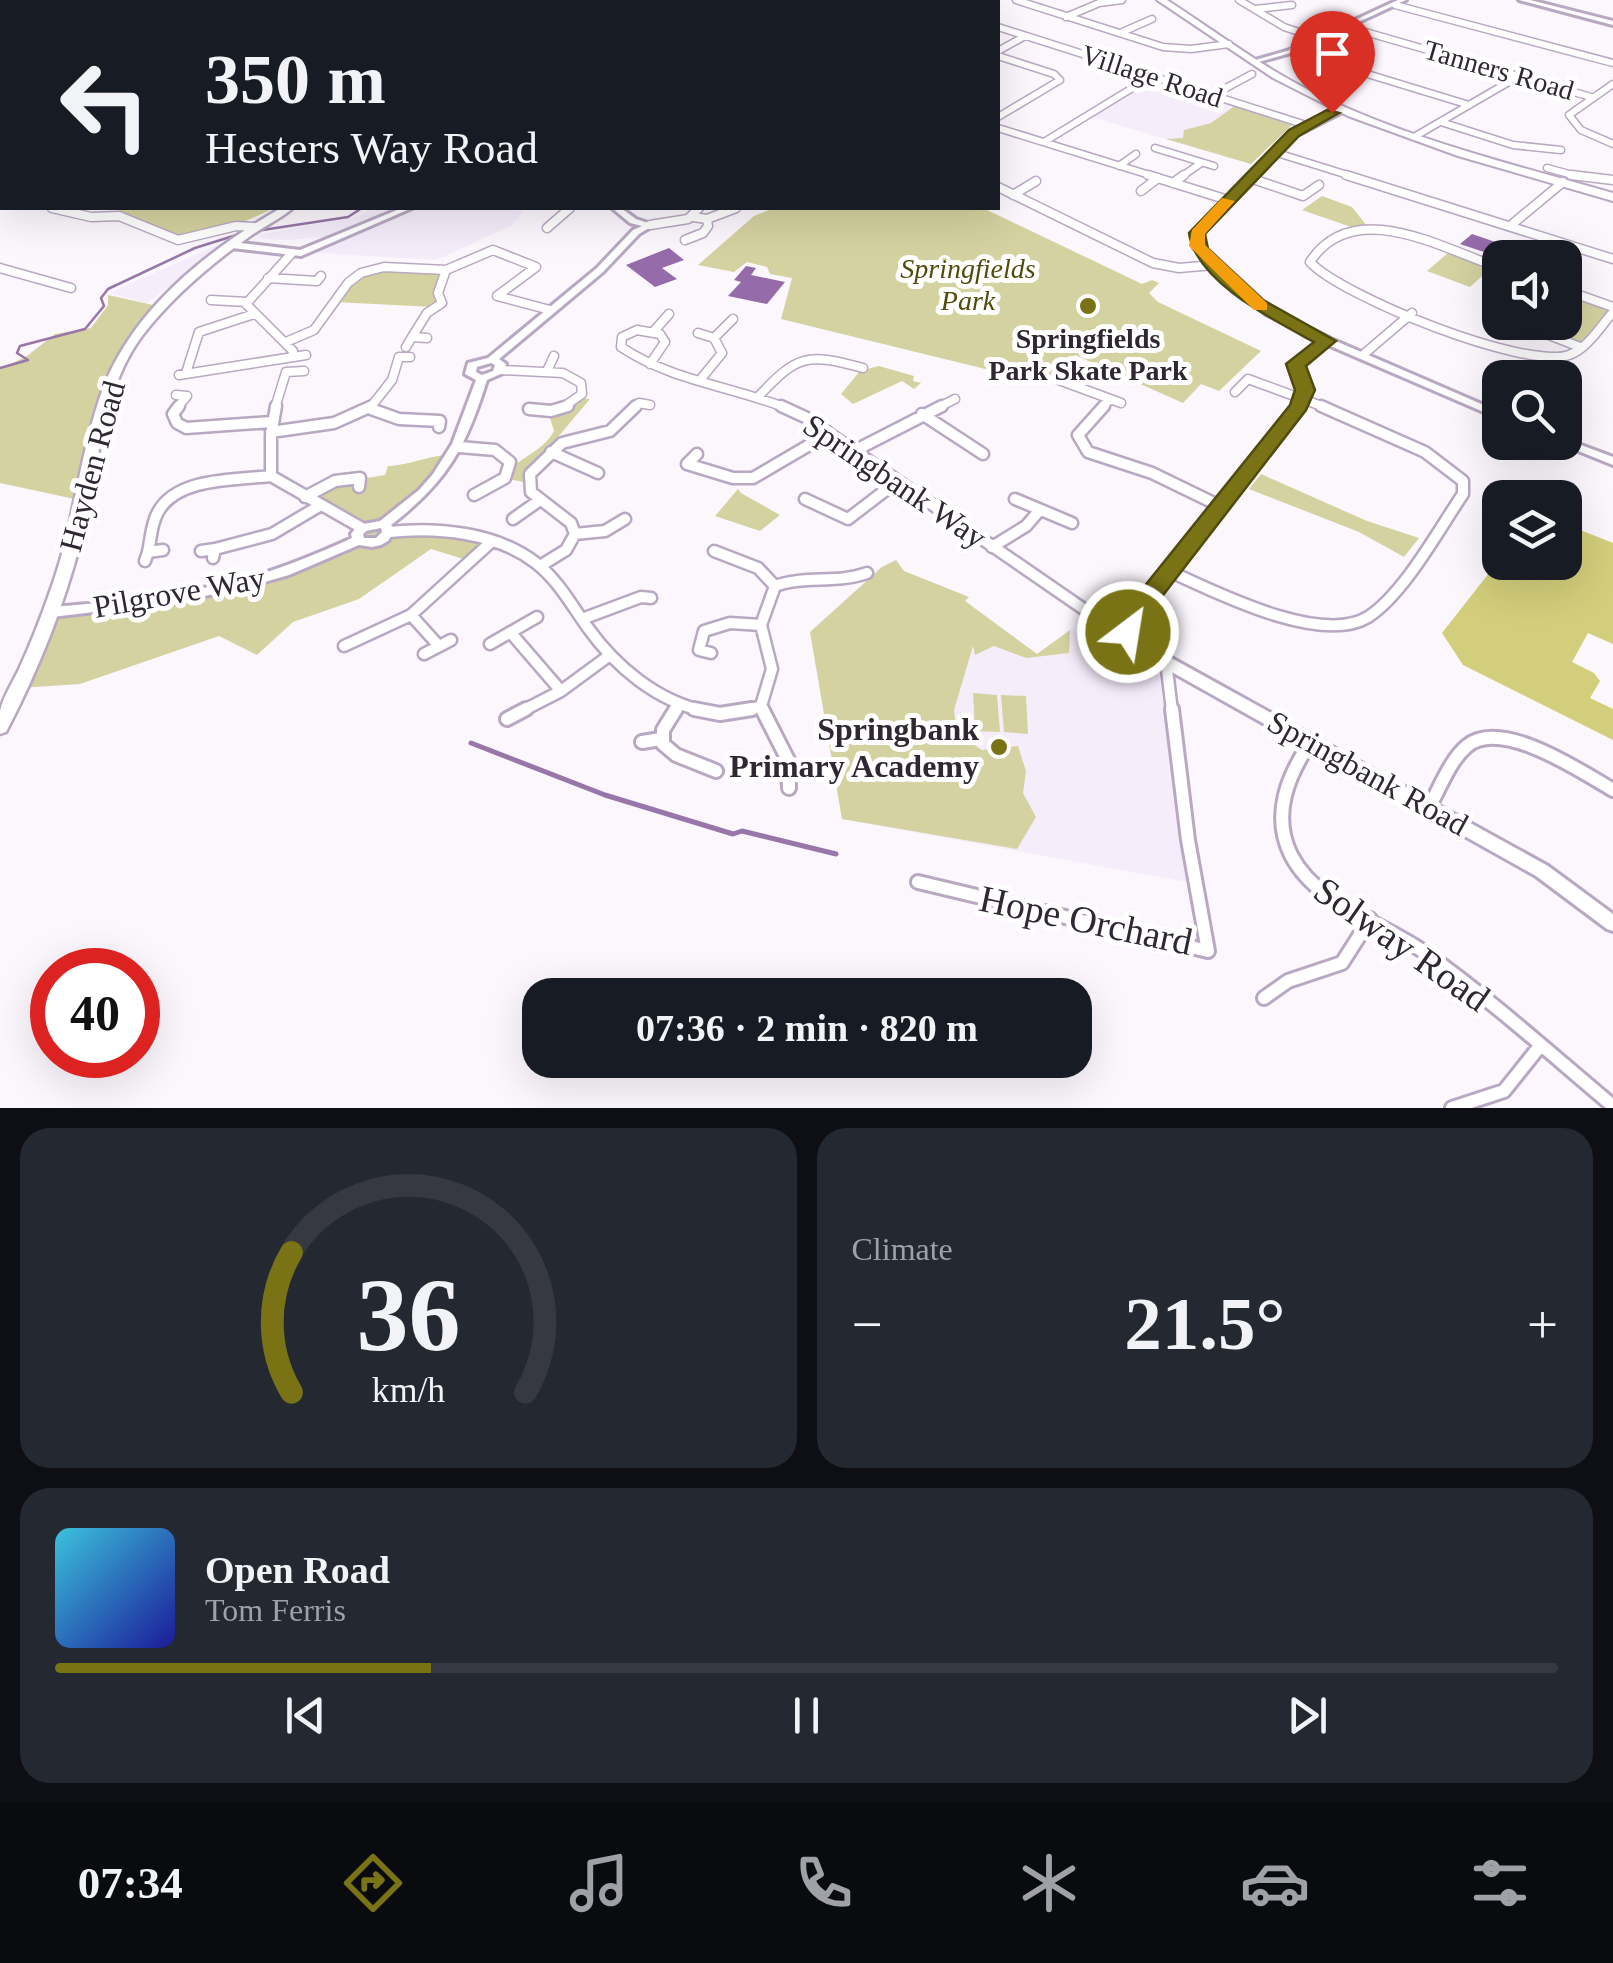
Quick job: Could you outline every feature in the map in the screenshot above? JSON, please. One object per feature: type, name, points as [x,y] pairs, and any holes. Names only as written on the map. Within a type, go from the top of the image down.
[{"type":"main road","points":[[1161,0],[1229,44],[1253,68],[1342,110],[1414,137],[1613,197]]},
{"type":"main road","name":"Hayden Road","points":[[0,726],[52,612],[80,514],[102,410],[123,356],[162,307],[250,230],[285,210]]},
{"type":"street","points":[[1016,0],[1174,48],[1229,44]]},
{"type":"street","points":[[1065,17],[1099,3],[1122,0]]},
{"type":"street","points":[[1239,0],[1284,27],[1320,40]]},
{"type":"street","points":[[1522,0],[1613,23]]},
{"type":"street","points":[[1212,95],[1253,68],[1399,2],[1613,63]]},
{"type":"street","points":[[1254,9],[1292,5]]},
{"type":"street","points":[[1119,34],[1152,19]]},
{"type":"street","name":"Tanners Road","points":[[1348,27],[1592,97]]},
{"type":"street","name":"Village Road","points":[[1000,28],[1306,125]]},
{"type":"street","points":[[1000,53],[1025,36]]},
{"type":"street","points":[[1292,51],[1469,105]]},
{"type":"street","points":[[1000,55],[1054,74],[1060,80],[1000,116]]},
{"type":"street","points":[[1044,142],[1152,76]]},
{"type":"street","points":[[1414,137],[1519,76]]},
{"type":"street","points":[[1613,84],[1571,110],[1570,120],[1587,134],[1613,144]]},
{"type":"street","points":[[1342,110],[1306,125],[1274,152],[1196,238],[1197,246],[1256,304],[1327,341],[1482,408]]},
{"type":"street","points":[[1440,122],[1513,145],[1560,150]]},
{"type":"street","points":[[1000,129],[1228,200]]},
{"type":"street","points":[[1167,152],[1180,144]]},
{"type":"street","points":[[1155,148],[1214,166]]},
{"type":"street","points":[[1274,152],[1613,259]]},
{"type":"street","points":[[1118,166],[1136,154]]},
{"type":"street","points":[[1174,183],[1201,163]]},
{"type":"street","points":[[1547,168],[1590,180],[1613,180]]},
{"type":"street","points":[[1141,191],[1158,178]]},
{"type":"street","points":[[1250,178],[1303,196],[1319,185]]},
{"type":"street","points":[[1013,195],[1036,181]]},
{"type":"street","points":[[1510,226],[1563,182]]},
{"type":"street","points":[[1000,188],[1158,265],[1185,268],[1213,264]]},
{"type":"street","points":[[60,210],[92,218],[117,216],[178,240],[236,226],[250,230]]},
{"type":"street","points":[[232,245],[302,253],[308,247],[404,210]]},
{"type":"street","points":[[547,228],[568,210]]},
{"type":"street","points":[[618,210],[634,226],[692,217],[707,219],[731,210]]},
{"type":"street","points":[[692,217],[697,210]]},
{"type":"street","points":[[684,240],[705,231],[707,219]]},
{"type":"street","points":[[386,528],[425,491],[460,447],[482,378],[550,310],[600,270],[634,226]]},
{"type":"street","points":[[1482,262],[1386,228],[1367,226],[1349,229],[1310,258],[1311,266],[1322,275],[1520,356],[1559,358],[1580,347],[1613,309],[1582,297]]},
{"type":"street","points":[[286,342],[314,330],[348,283],[361,273],[390,267],[446,270],[500,250],[536,268],[497,296],[550,310]]},
{"type":"street","points":[[247,302],[289,252]]},
{"type":"street","points":[[0,268],[71,288]]},
{"type":"street","points":[[176,395],[187,396],[174,414],[176,423],[186,428],[332,424],[371,408],[390,391],[399,358],[408,352],[427,313],[442,303],[438,293],[446,270]]},
{"type":"street","points":[[268,278],[317,281],[321,276]]},
{"type":"street","points":[[210,300],[247,302]]},
{"type":"street","points":[[247,302],[254,314],[294,350],[292,358]]},
{"type":"street","points":[[254,314],[199,332],[182,374],[306,355]]},
{"type":"street","points":[[654,331],[665,342],[650,364],[629,354],[619,342],[630,332],[654,331],[669,314]]},
{"type":"street","points":[[1364,354],[1412,314]]},
{"type":"street","points":[[714,338],[733,319]]},
{"type":"street","points":[[698,333],[714,338],[722,356],[700,380]]},
{"type":"street","points":[[412,337],[427,338]]},
{"type":"street","points":[[1562,340],[1580,347]]},
{"type":"street","points":[[1127,625],[1302,400],[1305,390],[1296,364],[1327,341]]},
{"type":"street","points":[[546,370],[554,356]]},
{"type":"street","points":[[758,397],[798,358],[818,356],[863,368]]},
{"type":"street","name":"Springbank Way","points":[[650,364],[786,406],[1088,612],[1127,625]]},
{"type":"street","points":[[497,365],[546,370],[578,380],[582,394],[561,409],[529,409]]},
{"type":"street","points":[[271,476],[271,427],[286,372],[304,371]]},
{"type":"street","points":[[1169,571],[1232,600],[1325,624],[1357,623],[1383,602],[1463,494],[1463,481],[1448,465],[1333,410],[1248,379],[1235,392]]},
{"type":"street","points":[[1058,380],[1121,403]]},
{"type":"street","points":[[852,452],[954,399]]},
{"type":"street","points":[[1110,399],[1078,434],[1088,452],[1152,473],[1220,506]]},
{"type":"street","points":[[540,566],[566,550],[575,534],[571,523],[531,492],[529,478],[551,452],[567,441],[610,431],[639,402],[650,406]]},
{"type":"street","points":[[371,408],[399,420],[440,421],[439,427]]},
{"type":"street","points":[[922,414],[982,454]]},
{"type":"street","points":[[697,454],[687,464],[747,479],[763,475],[798,449],[828,434]]},
{"type":"street","points":[[460,447],[495,450],[510,462],[505,478],[473,495]]},
{"type":"street","points":[[1582,449],[1613,461]]},
{"type":"street","points":[[551,452],[598,472]]},
{"type":"street","points":[[164,550],[146,557],[158,510],[174,496],[192,488],[271,476],[360,534]]},
{"type":"street","points":[[305,496],[335,481],[360,478],[359,486]]},
{"type":"street","points":[[805,499],[848,519],[895,483]]},
{"type":"street","points":[[1015,499],[1072,522]]},
{"type":"street","points":[[514,519],[540,500]]},
{"type":"street","points":[[200,550],[214,554],[272,534],[320,505]]},
{"type":"street","points":[[992,547],[1026,526],[1040,510]]},
{"type":"street","points":[[575,534],[605,531],[625,519]]},
{"type":"street","points":[[386,528],[435,530],[490,542],[522,554],[540,566],[610,655],[680,706],[728,714],[760,706],[769,689],[772,669],[761,635],[775,586]]},
{"type":"street","name":"Pilgrove Way","points":[[52,612],[232,590],[300,568],[360,534],[377,542],[386,528]]},
{"type":"street","points":[[344,646],[410,615],[490,542]]},
{"type":"street","points":[[714,551],[758,568],[775,586]]},
{"type":"street","points":[[775,586],[794,581],[848,582],[867,573]]},
{"type":"street","points":[[582,619],[644,595]]},
{"type":"street","points":[[410,615],[439,646]]},
{"type":"street","points":[[490,644],[537,617]]},
{"type":"street","points":[[699,653],[700,634],[709,628],[730,623],[762,624]]},
{"type":"street","name":"Springbank Road","points":[[1127,625],[1133,640],[1166,661],[1542,871],[1613,924]]},
{"type":"street","points":[[511,633],[561,691]]},
{"type":"street","points":[[424,654],[452,640]]},
{"type":"street","points":[[507,719],[561,691],[610,655]]},
{"type":"street","name":"Hope Orchard","points":[[918,882],[1208,951],[1188,840],[1166,661]]},
{"type":"street","points":[[661,739],[680,706]]},
{"type":"street","points":[[760,706],[788,760],[789,788]]},
{"type":"street","points":[[1429,807],[1468,744],[1483,738],[1519,742],[1613,790]]},
{"type":"street","points":[[642,742],[661,739]]},
{"type":"street","points":[[661,739],[671,752],[716,771]]},
{"type":"street","name":"Solway Road","points":[[1311,741],[1293,765],[1282,794],[1286,841],[1303,874],[1420,949],[1613,1106]]},
{"type":"street","points":[[1264,998],[1288,981],[1342,963],[1370,919]]},
{"type":"street","points":[[1452,1108],[1504,1091],[1540,1046]]},
{"type":"shaded area","points":[[1149,81],[1160,81],[1293,124],[1251,164],[1091,117]]},
{"type":"shaded area","points":[[369,210],[524,210],[513,225],[436,260],[318,253],[321,237],[291,240],[263,239],[257,235],[357,217]]},
{"type":"shaded area","points":[[215,246],[219,249],[147,303],[109,293]]},
{"type":"shaded area","points":[[1582,531],[1613,543],[1613,644],[1588,633],[1572,662],[1594,673],[1600,681],[1590,698],[1613,709],[1613,740],[1463,665],[1442,633],[1484,580],[1582,580]]},
{"type":"shaded area","name":"Springbank Primary Academy","points":[[896,560],[904,571],[969,597],[965,601],[1037,654],[1072,629],[1098,646],[1122,651],[1159,675],[1187,882],[842,819],[810,632],[882,567]]},
{"type":"green space","points":[[1236,105],[1293,124],[1251,164],[1166,139],[1183,138],[1184,130],[1211,123]]},
{"type":"green space","points":[[1322,196],[1352,207],[1367,226],[1354,228],[1302,210]]},
{"type":"green space","points":[[118,210],[270,210],[204,234],[164,231]]},
{"type":"green space","name":"Springfields Park","points":[[769,210],[987,210],[1142,284],[1152,280],[1159,283],[1149,293],[1158,302],[1261,351],[1219,391],[1201,384],[1183,403],[1075,355],[1047,384],[781,319],[792,278],[770,274],[767,267],[747,262],[734,272],[698,265],[754,216]]},
{"type":"green space","points":[[1448,253],[1482,265],[1482,276],[1470,287],[1427,271]]},
{"type":"green space","points":[[371,269],[446,270],[438,291],[441,298],[434,307],[335,302],[348,283]]},
{"type":"green space","points":[[108,295],[162,307],[114,376],[84,501],[0,483],[0,369],[27,356],[55,334],[91,328],[108,305]]},
{"type":"green space","points":[[1582,296],[1613,307],[1613,312],[1580,347],[1562,340],[1582,340]]},
{"type":"green space","points":[[879,366],[914,376],[913,381],[921,383],[914,389],[902,381],[853,404],[841,394],[860,371]]},
{"type":"green space","points":[[580,398],[590,399],[558,437],[557,441],[562,443],[528,483],[505,478],[515,465],[549,439],[554,431],[548,411]]},
{"type":"green space","points":[[456,454],[387,526],[490,543],[470,561],[431,549],[359,599],[293,622],[257,655],[219,636],[80,684],[19,688],[52,612],[232,589],[358,541],[361,528],[305,497],[323,485],[385,475],[388,466]]},
{"type":"green space","points":[[1261,474],[1367,521],[1419,538],[1404,557],[1359,532],[1249,489]]},
{"type":"green space","points":[[738,489],[780,515],[760,531],[715,516]]},
{"type":"green space","points":[[896,560],[904,571],[969,597],[965,601],[1037,654],[1070,630],[1069,653],[1026,658],[994,646],[975,655],[973,646],[954,710],[957,734],[982,750],[1018,746],[1026,771],[1023,793],[1036,817],[1017,849],[842,819],[810,632],[882,567]]},
{"type":"green space","points":[[973,693],[997,695],[1000,732],[975,731]]},
{"type":"green space","points":[[1001,695],[1026,696],[1028,734],[1004,732]]},
{"type":"building","points":[[1472,234],[1490,240],[1482,240],[1482,251],[1460,244]]},
{"type":"building","points":[[669,248],[684,260],[662,268],[677,279],[655,287],[626,265]]},
{"type":"building","points":[[746,266],[756,268],[751,275],[785,282],[767,304],[728,296],[741,282],[734,280]]},
{"type":"waterway","points":[[256,231],[348,217],[359,210]]},
{"type":"waterway","points":[[0,368],[28,360],[17,353],[20,346],[85,329],[104,306],[101,298],[108,289],[195,248],[246,232]]},
{"type":"waterway","points":[[471,743],[605,795],[733,834],[742,831],[836,854]]},
{"type":"slow traffic","points":[[1228,201],[1197,233],[1197,246],[1261,307]]},
{"type":"place","name":"Springfields Park Skate Park","points":[[1088,306]]},
{"type":"place","name":"Springbank Primary Academy","points":[[999,747]]},
{"type":"route","points":[[1128,632],[1128,624],[1299,406],[1305,390],[1296,364],[1327,341],[1256,304],[1200,251],[1197,233],[1294,133],[1332,113]]}]
